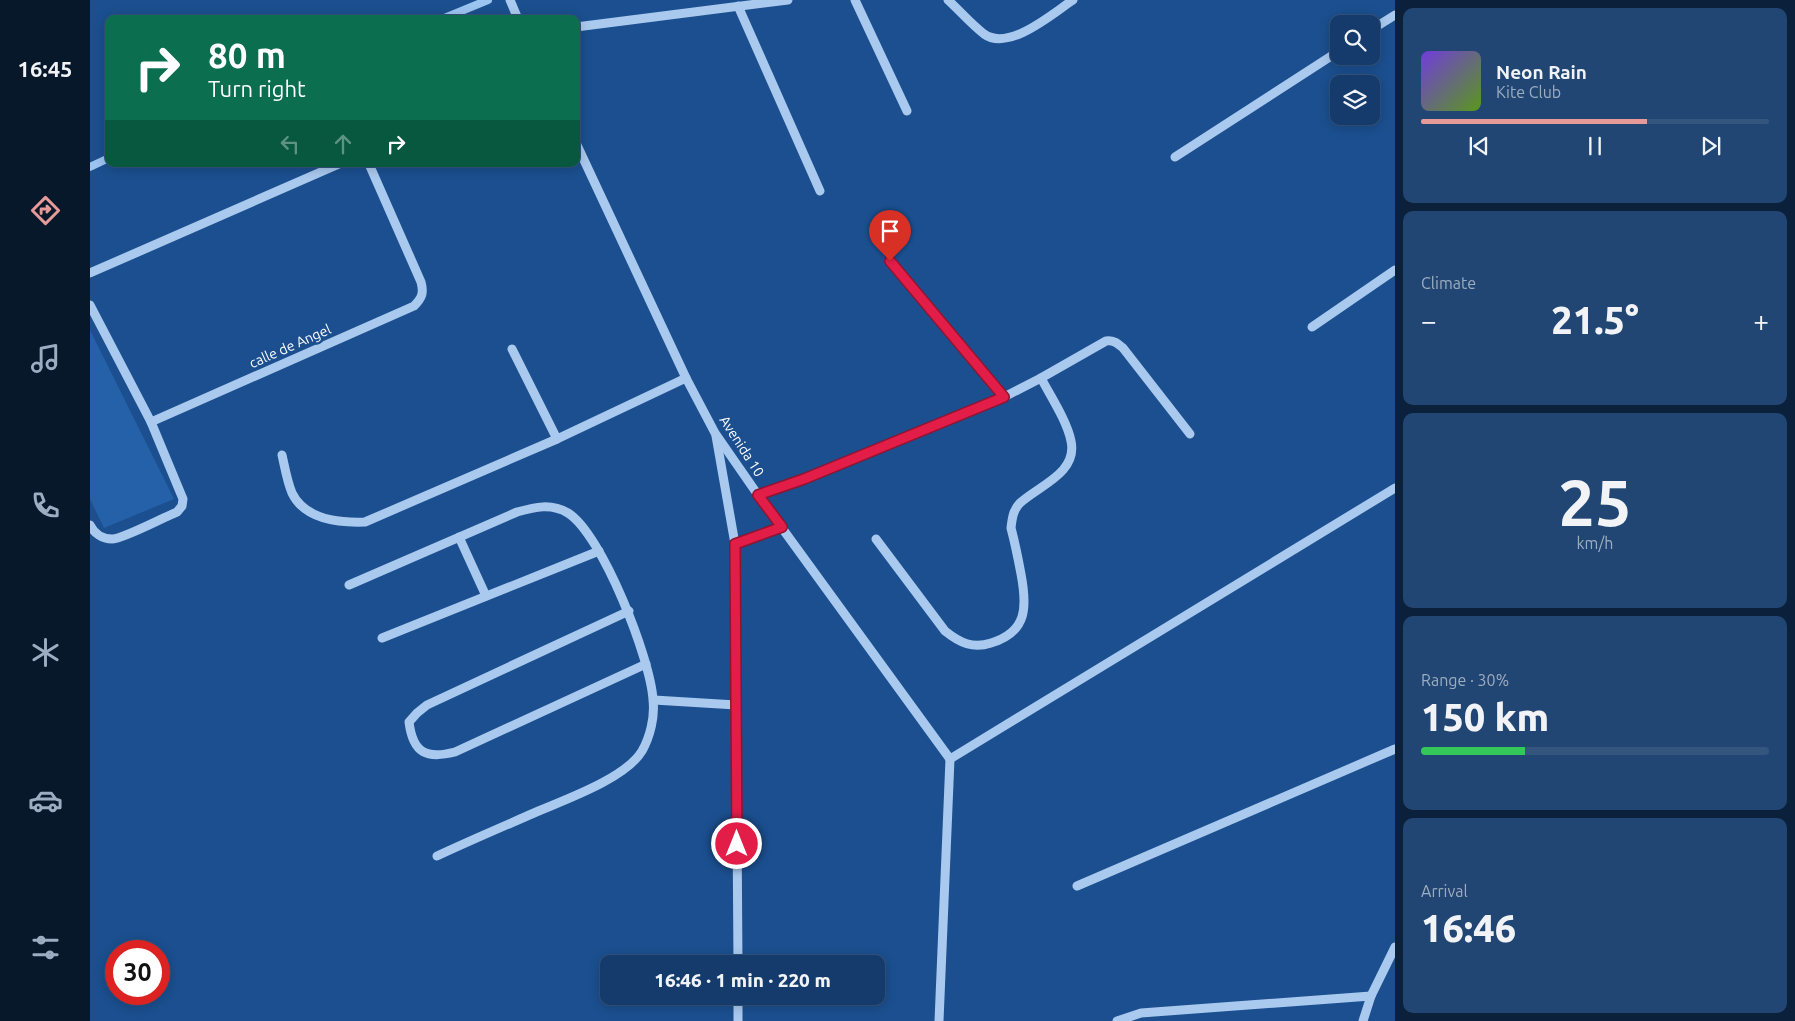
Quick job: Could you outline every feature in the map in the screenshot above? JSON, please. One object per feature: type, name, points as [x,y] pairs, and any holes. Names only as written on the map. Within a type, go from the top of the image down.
[{"type":"street","points":[[510,0],[516,15]]},
{"type":"street","points":[[580,26],[788,0]]},
{"type":"street","points":[[855,0],[907,111]]},
{"type":"street","points":[[948,0],[986,36],[1012,38],[1024,33],[1073,0]]},
{"type":"street","points":[[738,6],[820,191]]},
{"type":"street","points":[[1380,24],[1395,15]]},
{"type":"street","points":[[1176,157],[1330,57]]},
{"type":"street","name":"Avenida 10","points":[[580,152],[686,378],[715,433],[950,759]]},
{"type":"street","points":[[90,273],[332,167]]},
{"type":"street","name":"calle de Angel","points":[[151,422],[414,306],[421,299],[424,291],[421,282],[370,167]]},
{"type":"street","points":[[890,261],[1004,397]]},
{"type":"street","points":[[1312,327],[1395,270]]},
{"type":"street","points":[[90,305],[151,422],[183,499],[182,506],[177,512],[117,538],[104,538],[93,531],[90,525]]},
{"type":"street","points":[[758,495],[804,479],[1004,397],[1042,378],[1097,345],[1112,340],[1123,348],[1190,434]]},
{"type":"street","points":[[512,349],[556,438]]},
{"type":"street","points":[[282,455],[287,480],[300,504],[312,513],[328,520],[344,523],[365,522],[556,438],[686,378]]},
{"type":"street","points":[[876,539],[945,631],[955,639],[965,644],[982,646],[994,642],[1015,630],[1021,622],[1025,610],[1025,595],[1012,528],[1012,519],[1019,504],[1056,477],[1067,464],[1071,454],[1072,443],[1068,431],[1042,378]]},
{"type":"street","points":[[715,433],[735,544],[738,955]]},
{"type":"street","points":[[940,1021],[950,759],[1395,488]]},
{"type":"street","points":[[349,585],[517,512],[542,506],[557,507],[569,514],[584,527],[629,611],[646,664],[654,700],[648,738],[637,757],[617,773],[595,786],[437,856]]},
{"type":"street","points":[[735,544],[782,527]]},
{"type":"street","points":[[459,537],[486,596]]},
{"type":"street","points":[[382,638],[598,552]]},
{"type":"street","points":[[629,611],[428,705],[409,722],[411,734],[418,747],[426,754],[439,756],[455,752],[646,664]]},
{"type":"street","points":[[654,700],[736,705]]},
{"type":"street","points":[[1077,886],[1395,749]]},
{"type":"street","points":[[1363,1021],[1371,996],[1395,947]]},
{"type":"street","points":[[1117,1021],[1141,1013],[1371,996]]},
{"type":"street","points":[[738,1005],[738,1021]]},
{"type":"shaded area","points":[[90,330],[174,499],[104,528],[90,499]]},
{"type":"waterway","points":[[452,15],[488,0]]},
{"type":"waterway","points":[[90,167],[105,160]]},
{"type":"route","points":[[737,844],[735,544],[782,527],[758,495],[804,479],[1004,397],[890,261]]}]
